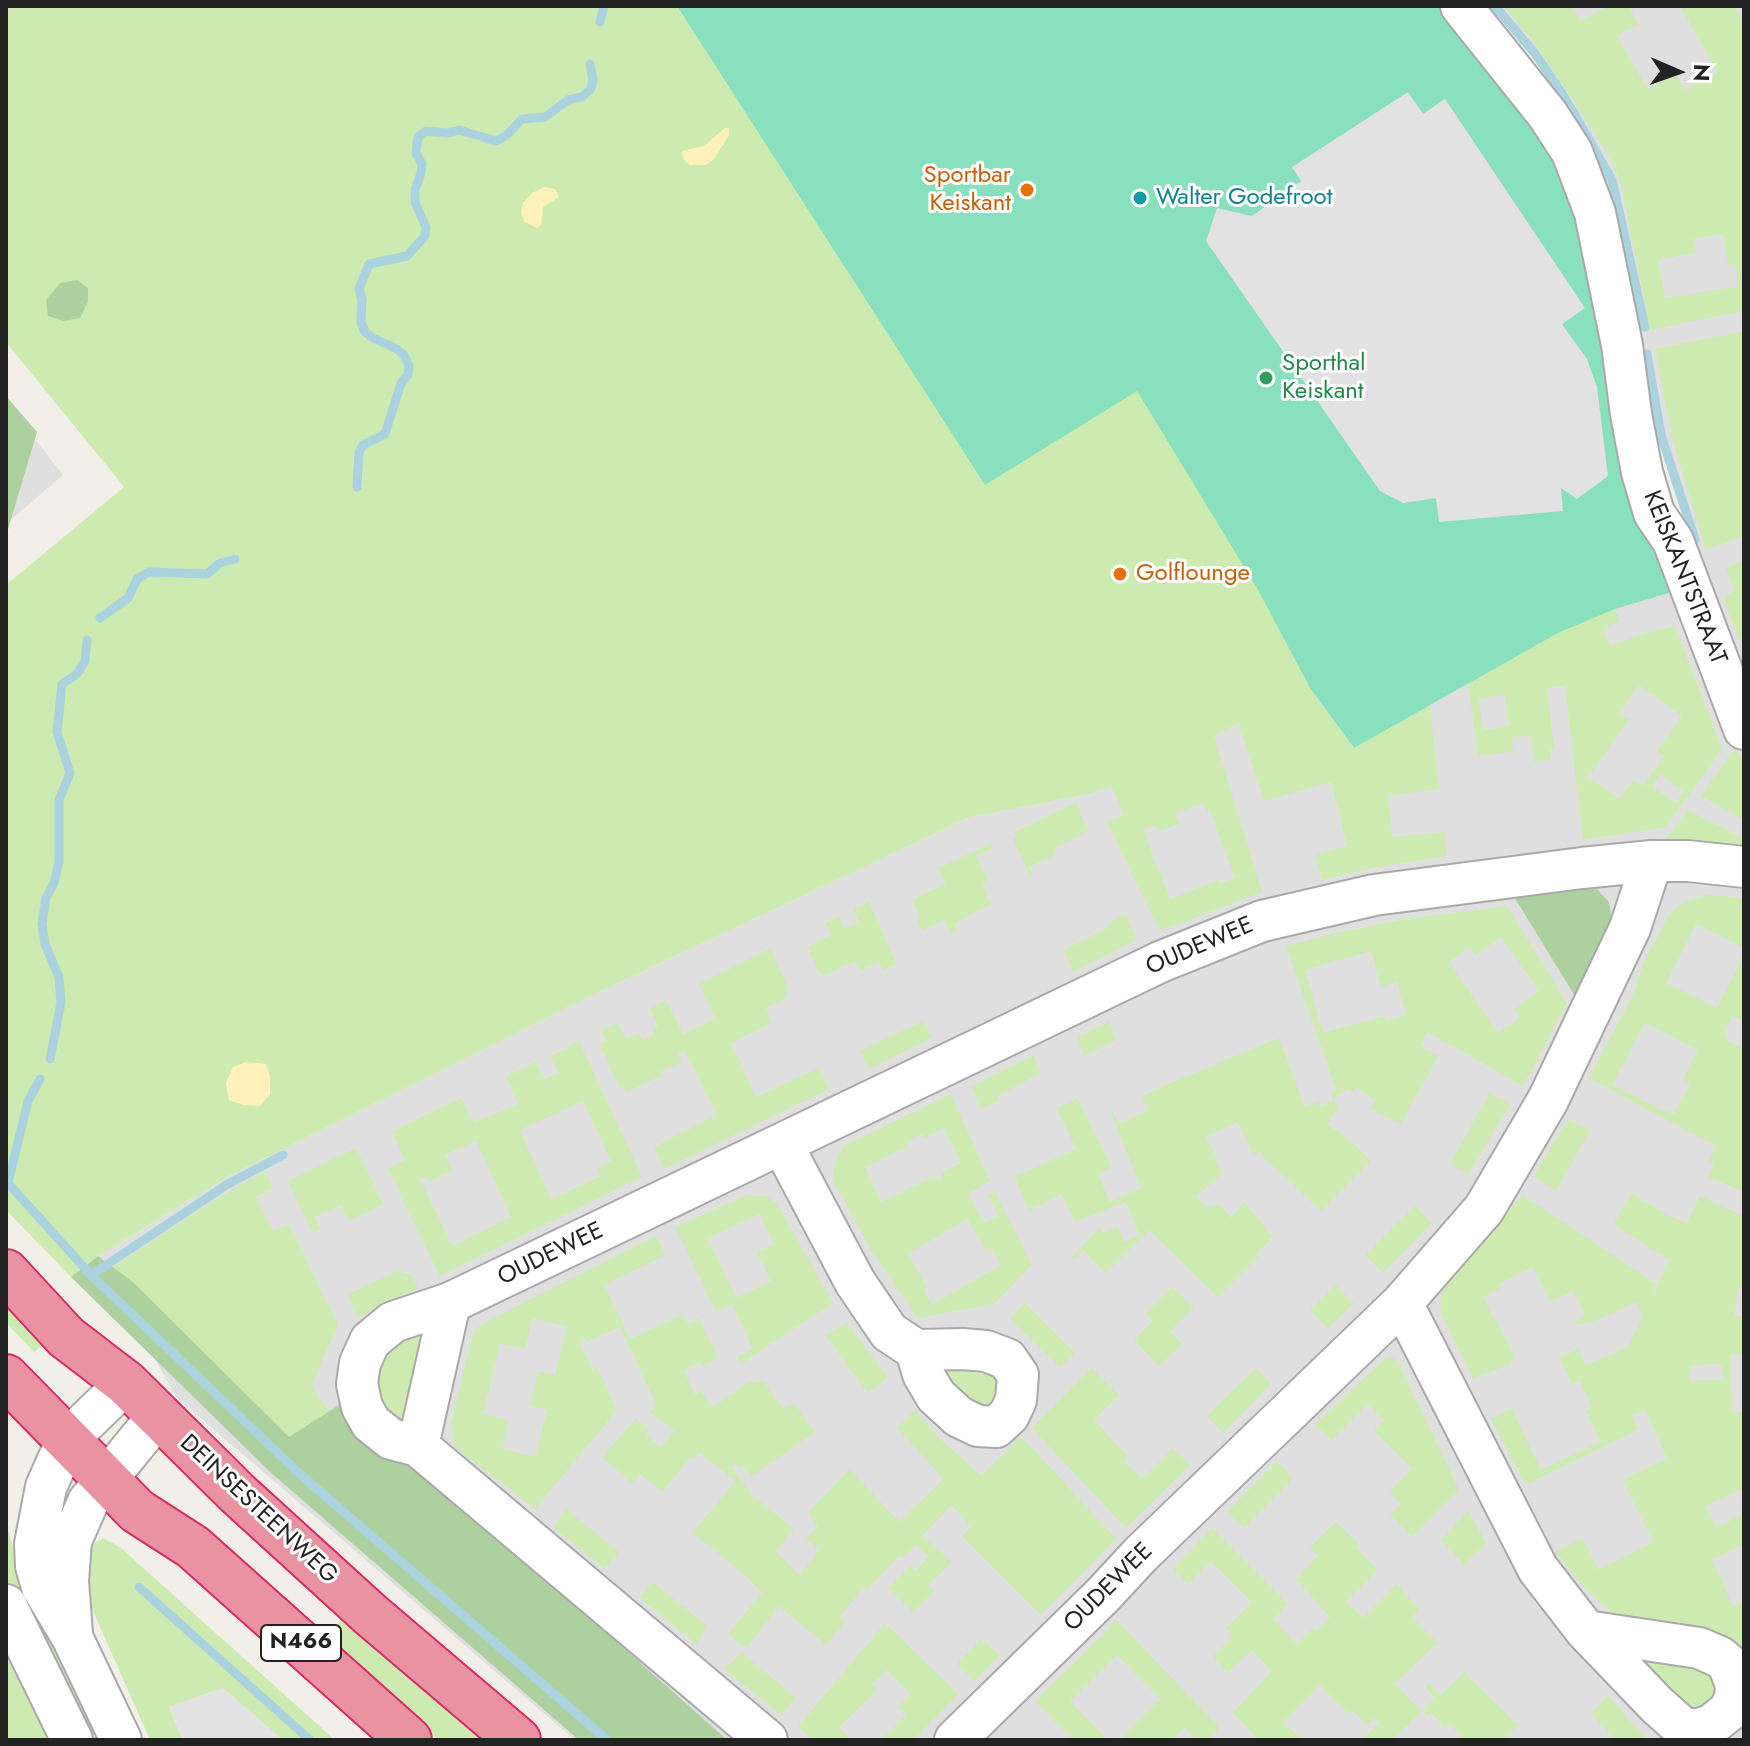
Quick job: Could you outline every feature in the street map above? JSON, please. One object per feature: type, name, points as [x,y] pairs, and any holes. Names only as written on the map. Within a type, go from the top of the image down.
[{"type":"highway","name":"DEINSESTEENWEG","points":[[6,1272],[66,1337],[126,1383],[237,1493],[360,1605],[518,1740]]},
{"type":"highway","name":"N466","points":[[6,1377],[137,1511],[193,1547],[409,1740]]},
{"type":"street","name":"KEISKANTSTRAAT","points":[[1461,6],[1548,115],[1572,152],[1595,213],[1622,345],[1642,472],[1654,513],[1673,541],[1744,729]]},
{"type":"street","name":"OUDEWEE","points":[[767,1740],[418,1446],[391,1439],[371,1423],[362,1407],[357,1384],[360,1363],[370,1341],[393,1322],[450,1303],[1160,962],[1262,921],[1374,895],[1582,868],[1652,861],[1744,867]]},
{"type":"street","name":"OUDEWEE","points":[[955,1740],[1141,1554],[1402,1303],[1484,1209],[1548,1100],[1630,928],[1652,861]]},
{"type":"street","points":[[782,1144],[855,1282],[889,1332],[916,1350]]},
{"type":"street","points":[[418,1446],[450,1303]]},
{"type":"street","points":[[1402,1303],[1538,1569],[1586,1631]]},
{"type":"street","points":[[121,1740],[72,1637],[42,1587],[36,1566],[35,1544],[46,1487],[67,1440],[126,1383]]},
{"type":"street","points":[[72,1637],[68,1581],[71,1541],[88,1502],[158,1416]]},
{"type":"street","points":[[6,1605],[72,1740]]},
{"type":"shaded area","points":[[1491,6],[1744,6],[1744,1740],[575,1740],[176,1397],[98,1256],[229,1176],[580,1001],[968,818],[1094,793],[1310,688],[1354,748],[1558,633],[1615,609],[1709,581],[1661,436],[1623,234],[1570,93]]},
{"type":"shaded area","name":"Sporthal Keiskant","points":[[1408,92],[1423,114],[1445,99],[1585,308],[1562,324],[1587,359],[1597,387],[1608,476],[1577,499],[1561,488],[1563,511],[1439,522],[1436,498],[1403,503],[1380,491],[1206,241],[1217,208],[1252,216],[1301,181],[1292,167]]},
{"type":"shaded area","points":[[6,402],[63,475],[6,524]]},
{"type":"shaded area","points":[[223,1688],[282,1740],[183,1740],[169,1707]]},
{"type":"green space","points":[[6,6],[677,6],[832,244],[1137,391],[1258,587],[1310,688],[1353,748],[1426,706],[1430,707],[1439,789],[1388,796],[1392,837],[1444,832],[1447,856],[1322,880],[1315,855],[1347,846],[1331,782],[1264,801],[1238,723],[1214,736],[1262,892],[1160,931],[1107,823],[1124,815],[1111,786],[1094,793],[968,818],[580,1001],[229,1176],[98,1256],[71,1277],[6,1210],[6,585],[124,487],[6,342]],"holes":[[[1203,803],[1207,812],[1210,811],[1235,878],[1219,884],[1218,880],[1170,899],[1143,830],[1157,825],[1160,831],[1179,824],[1176,813]]]},
{"type":"green space","name":"Sporthal Keiskant","points":[[677,6],[1450,6],[1568,170],[1633,481],[1669,593],[1615,609],[1558,633],[1354,748],[1310,688],[1257,588],[1137,391],[985,485]]},
{"type":"green space","points":[[1504,6],[1572,6],[1581,21],[1608,6],[1629,6],[1638,24],[1617,36],[1648,89],[1675,74],[1685,90],[1717,72],[1680,6],[1734,6],[1744,23],[1744,311],[1650,330],[1621,183],[1608,154],[1536,45]],"holes":[[[1723,234],[1728,265],[1735,265],[1739,286],[1665,298],[1658,260],[1696,253],[1693,239]]]},
{"type":"green space","points":[[77,280],[88,288],[88,302],[80,318],[64,321],[48,316],[46,300],[60,283]]},
{"type":"green space","points":[[1744,331],[1744,536],[1706,550],[1673,442],[1655,349]]},
{"type":"green space","points":[[6,396],[37,432],[6,536]]},
{"type":"green space","points":[[1744,561],[1744,638],[1739,640],[1724,599],[1734,590],[1726,568]]},
{"type":"green space","points":[[1615,609],[1619,622],[1603,629],[1610,646],[1646,632],[1675,626],[1722,749],[1666,827],[1583,840],[1565,686],[1547,688],[1554,748],[1549,749],[1551,760],[1534,762],[1530,735],[1512,738],[1513,752],[1478,756],[1468,683],[1558,633]],"holes":[[[1639,685],[1682,716],[1657,751],[1664,756],[1643,786],[1634,780],[1620,799],[1588,777],[1629,720],[1619,713]],[[1505,695],[1509,726],[1483,730],[1479,699]],[[1660,774],[1684,791],[1676,803],[1652,787]]]},
{"type":"green space","points":[[1735,747],[1744,767],[1744,820],[1701,796]]},
{"type":"green space","points":[[1076,802],[1088,831],[1055,848],[1057,854],[1029,867],[1033,876],[1030,877],[1013,838],[1017,836],[1015,832]]},
{"type":"green space","points":[[1688,810],[1744,839],[1744,853],[1660,847]]},
{"type":"green space","points":[[991,843],[993,848],[976,856],[987,880],[982,884],[991,904],[954,924],[957,931],[951,934],[944,920],[922,931],[912,900],[946,884],[939,868]]},
{"type":"green space","points":[[1577,884],[1597,889],[1609,902],[1613,924],[1578,1001],[1513,895]]},
{"type":"green space","points":[[1708,894],[1744,899],[1744,948],[1696,924],[1666,983],[1717,1008],[1744,955],[1744,1021],[1733,1016],[1725,1032],[1728,1041],[1744,1049],[1744,1192],[1708,1177],[1714,1164],[1709,1161],[1716,1146],[1589,1078],[1634,993],[1644,962],[1669,915],[1679,905]],"holes":[[[1645,1023],[1698,1050],[1683,1079],[1690,1084],[1674,1114],[1612,1085]]]},
{"type":"green space","points":[[869,901],[897,965],[883,971],[879,962],[860,971],[855,961],[824,976],[807,947],[831,935],[826,923],[839,916],[845,928],[859,922],[854,909]]},
{"type":"green space","points":[[1507,906],[1567,1003],[1523,1086],[1427,1032],[1421,1046],[1438,1056],[1401,1124],[1370,1108],[1375,1100],[1356,1087],[1352,1093],[1348,1089],[1333,1099],[1338,1108],[1327,1124],[1371,1161],[1321,1211],[1261,1152],[1254,1155],[1238,1122],[1206,1137],[1223,1174],[1195,1197],[1207,1207],[1220,1204],[1231,1218],[1244,1202],[1273,1237],[1256,1254],[1258,1257],[1218,1297],[1149,1230],[1106,1273],[1083,1250],[1074,1259],[1072,1257],[1100,1227],[1103,1233],[1118,1227],[1124,1242],[1139,1235],[1126,1202],[1075,1222],[1061,1194],[1029,1211],[1015,1177],[1076,1149],[1057,1109],[1078,1098],[1112,1168],[1098,1174],[1110,1202],[1141,1188],[1110,1111],[1119,1124],[1148,1110],[1142,1096],[1279,1038],[1305,1107],[1320,1101],[1320,1107],[1333,1100],[1331,1093],[1336,1090],[1286,946],[1405,919]],"holes":[[[1501,937],[1539,991],[1514,1009],[1520,1018],[1498,1033],[1449,962],[1469,947],[1476,955]],[[1371,951],[1381,987],[1397,982],[1406,1015],[1386,1022],[1384,1016],[1323,1033],[1305,970]]]},
{"type":"green space","points":[[1126,914],[1137,940],[1073,972],[1064,950],[1110,927],[1108,923]]},
{"type":"green space","points":[[770,949],[788,988],[786,998],[766,1008],[772,1023],[731,1043],[756,1097],[819,1068],[829,1089],[665,1169],[654,1147],[717,1115],[685,1051],[678,1054],[682,1062],[660,1072],[661,1076],[627,1092],[620,1087],[599,1044],[606,1041],[601,1030],[618,1023],[626,1039],[639,1033],[643,1040],[655,1034],[653,1029],[658,1026],[650,1008],[666,1000],[683,1034],[698,1027],[715,1018],[699,984]]},
{"type":"green space","points":[[923,1021],[932,1038],[869,1069],[860,1051]]},
{"type":"green space","points":[[1109,1022],[1116,1040],[1084,1056],[1077,1037]]},
{"type":"green space","points":[[579,1041],[642,1177],[440,1276],[388,1169],[405,1160],[392,1131],[461,1098],[474,1122],[519,1104],[506,1077],[536,1062],[544,1079],[558,1073],[551,1056]],"holes":[[[583,1101],[611,1161],[597,1168],[601,1176],[551,1199],[520,1130]],[[476,1141],[511,1217],[452,1246],[420,1179],[426,1176],[429,1182],[453,1171],[445,1155]]]},
{"type":"green space","points":[[1033,1055],[1041,1073],[997,1096],[999,1101],[981,1109],[971,1087]]},
{"type":"green space","points":[[1489,1093],[1510,1104],[1468,1175],[1451,1163]]},
{"type":"green space","points":[[951,1094],[990,1181],[968,1194],[985,1223],[999,1215],[988,1195],[995,1191],[1032,1265],[994,1304],[918,1318],[871,1250],[835,1184],[833,1173],[836,1160],[845,1145]],"holes":[[[944,1128],[961,1163],[941,1173],[943,1178],[937,1181],[934,1176],[881,1202],[865,1167],[908,1146],[906,1142],[922,1134],[925,1138]],[[967,1219],[986,1250],[992,1249],[1001,1265],[932,1305],[923,1290],[927,1287],[908,1254]]]},
{"type":"green space","points":[[1568,1119],[1590,1130],[1556,1191],[1534,1176]]},
{"type":"green space","points":[[356,1148],[383,1205],[349,1221],[341,1205],[315,1217],[320,1229],[312,1233],[288,1181]]},
{"type":"green space","points":[[266,1171],[273,1189],[256,1197],[273,1231],[289,1224],[338,1325],[311,1386],[329,1412],[289,1437],[134,1283],[113,1267],[221,1196]]},
{"type":"green space","points":[[1631,1193],[1687,1223],[1700,1196],[1744,1216],[1744,1288],[1738,1288],[1734,1315],[1744,1317],[1744,1354],[1731,1355],[1732,1412],[1744,1412],[1744,1488],[1705,1506],[1717,1527],[1742,1515],[1740,1510],[1744,1508],[1744,1553],[1741,1546],[1712,1560],[1733,1606],[1744,1602],[1744,1653],[1728,1638],[1710,1630],[1640,1625],[1616,1618],[1582,1585],[1556,1552],[1582,1538],[1598,1570],[1654,1542],[1623,1480],[1667,1458],[1645,1410],[1632,1416],[1638,1430],[1525,1485],[1491,1419],[1511,1408],[1541,1470],[1600,1442],[1586,1411],[1592,1407],[1580,1381],[1572,1384],[1559,1358],[1578,1349],[1586,1365],[1627,1349],[1643,1316],[1636,1302],[1598,1320],[1577,1325],[1575,1321],[1585,1316],[1573,1291],[1550,1302],[1533,1267],[1499,1284],[1501,1288],[1483,1297],[1514,1355],[1510,1364],[1473,1379],[1441,1314],[1441,1296],[1450,1279],[1522,1195],[1655,1283],[1652,1296],[1669,1260],[1614,1224]],"holes":[[[1721,1363],[1723,1379],[1691,1381],[1690,1366]]]},
{"type":"green space","points":[[747,1195],[767,1196],[777,1204],[833,1303],[741,1364],[737,1357],[753,1349],[732,1304],[716,1311],[675,1227]],"holes":[[[760,1214],[774,1244],[757,1252],[771,1281],[736,1298],[708,1238]]]},
{"type":"green space","points":[[1415,1206],[1432,1223],[1383,1273],[1365,1255]]},
{"type":"green space","points":[[656,1236],[665,1255],[604,1285],[630,1339],[682,1314],[687,1323],[699,1318],[718,1358],[702,1366],[700,1362],[684,1371],[695,1395],[701,1391],[713,1407],[748,1383],[763,1381],[784,1410],[794,1403],[815,1432],[752,1476],[735,1462],[731,1467],[752,1495],[794,1529],[776,1551],[800,1575],[819,1550],[806,1539],[818,1526],[808,1513],[850,1469],[899,1522],[944,1479],[897,1428],[915,1410],[939,1438],[981,1476],[1021,1436],[1116,1539],[1041,1615],[962,1536],[971,1527],[952,1505],[922,1536],[952,1562],[928,1585],[934,1591],[913,1612],[888,1589],[910,1566],[915,1571],[929,1557],[916,1545],[904,1557],[899,1556],[866,1591],[863,1588],[840,1616],[845,1622],[826,1645],[779,1606],[746,1648],[728,1634],[762,1593],[693,1533],[735,1481],[699,1452],[693,1460],[690,1458],[662,1492],[640,1474],[632,1483],[602,1457],[636,1419],[649,1430],[646,1436],[661,1447],[675,1431],[649,1411],[657,1406],[620,1327],[587,1342],[585,1338],[579,1341],[592,1369],[597,1367],[617,1410],[535,1509],[459,1450],[454,1442],[451,1424],[473,1334],[486,1322]],"holes":[[[533,1318],[567,1327],[555,1375],[538,1371],[530,1406],[547,1410],[535,1457],[502,1449],[508,1420],[483,1414],[500,1343],[525,1349]]]},
{"type":"green space","points":[[98,1256],[134,1283],[289,1437],[347,1400],[400,1458],[590,1618],[727,1740],[579,1740],[269,1471],[71,1277]]},
{"type":"green space","points":[[397,1271],[411,1275],[418,1288],[358,1318],[347,1295]]},
{"type":"green space","points":[[1336,1285],[1354,1303],[1328,1329],[1310,1310]]},
{"type":"green space","points":[[1172,1287],[1194,1308],[1170,1331],[1182,1344],[1159,1366],[1134,1340],[1153,1321],[1146,1313]]},
{"type":"green space","points":[[6,1299],[47,1342],[34,1352],[6,1323]]},
{"type":"green space","points":[[1025,1303],[1075,1353],[1060,1367],[1010,1319]]},
{"type":"green space","points":[[847,1322],[888,1378],[868,1393],[826,1336]]},
{"type":"green space","points":[[426,1329],[407,1422],[387,1424],[371,1359],[380,1344]]},
{"type":"green space","points":[[1387,1357],[1398,1362],[1459,1490],[1412,1537],[1390,1514],[1402,1504],[1389,1492],[1412,1469],[1374,1431],[1384,1420],[1368,1404],[1331,1440],[1315,1424]]},
{"type":"green space","points":[[991,1364],[1005,1386],[990,1407],[974,1408],[942,1374],[945,1365]]},
{"type":"green space","points":[[1091,1368],[1119,1395],[1094,1420],[1128,1457],[1124,1462],[1142,1479],[1173,1448],[1190,1465],[1126,1528],[1032,1428]]},
{"type":"green space","points":[[1256,1368],[1271,1384],[1223,1433],[1207,1416]]},
{"type":"green space","points":[[1277,1461],[1293,1479],[1244,1528],[1227,1512]]},
{"type":"green space","points":[[566,1509],[619,1552],[605,1569],[553,1527]]},
{"type":"green space","points":[[1468,1510],[1486,1543],[1464,1565],[1441,1540]]},
{"type":"green space","points":[[1336,1522],[1359,1544],[1356,1547],[1377,1570],[1346,1602],[1363,1618],[1397,1584],[1419,1609],[1412,1617],[1438,1643],[1395,1683],[1421,1712],[1392,1740],[1362,1740],[1379,1723],[1375,1718],[1367,1725],[1353,1711],[1349,1714],[1320,1685],[1283,1722],[1302,1740],[1259,1740],[1233,1713],[1272,1671],[1252,1650],[1228,1673],[1213,1656],[1233,1636],[1226,1628],[1252,1602],[1211,1561],[1188,1584],[1173,1569],[1212,1528],[1288,1604],[1273,1619],[1297,1644],[1330,1617],[1296,1579],[1318,1556],[1310,1547]]},
{"type":"green space","points":[[6,1523],[20,1572],[102,1740],[72,1740],[6,1605]]},
{"type":"green space","points":[[104,1538],[122,1549],[335,1740],[282,1740],[223,1688],[169,1707],[183,1740],[150,1740],[92,1609],[85,1566],[92,1544]]},
{"type":"green space","points":[[653,1582],[707,1626],[697,1645],[639,1597]]},
{"type":"green space","points":[[347,1614],[492,1740],[438,1740],[320,1641]]},
{"type":"green space","points":[[1116,1620],[1220,1728],[1207,1740],[1196,1740],[1185,1727],[1172,1740],[1119,1740],[1160,1699],[1117,1655],[1070,1701],[1108,1740],[1073,1740],[1035,1701]]},
{"type":"green space","points":[[885,1623],[958,1694],[913,1740],[881,1740],[906,1715],[898,1707],[911,1694],[887,1670],[872,1684],[877,1690],[839,1727],[851,1740],[813,1740],[798,1727]]},
{"type":"green space","points":[[981,1639],[1000,1655],[974,1681],[957,1664]]},
{"type":"green space","points":[[6,1640],[52,1740],[6,1740]]},
{"type":"green space","points":[[742,1653],[795,1697],[782,1715],[724,1669]]},
{"type":"green space","points":[[1652,1659],[1714,1664],[1722,1700],[1687,1715],[1647,1674]]},
{"type":"green space","points":[[1467,1670],[1467,1675],[1518,1725],[1503,1740],[1465,1740],[1449,1724],[1445,1727],[1432,1713],[1428,1716],[1423,1711],[1435,1698],[1425,1687],[1429,1683],[1441,1695]]},
{"type":"green space","points":[[1608,1695],[1649,1740],[1611,1740],[1613,1737],[1591,1714]]},
{"type":"sand","points":[[729,128],[729,135],[713,160],[706,165],[690,165],[683,159],[682,151],[704,146]]},
{"type":"sand","points":[[545,187],[555,189],[559,197],[543,207],[541,225],[537,228],[525,222],[521,214],[523,203],[532,193]]},
{"type":"sand","points":[[246,1062],[266,1064],[270,1094],[260,1106],[229,1100],[226,1083],[233,1067]]},
{"type":"waterway","points":[[600,22],[604,6]]},
{"type":"waterway","points":[[1495,6],[1536,55],[1564,96],[1612,180],[1645,327]]},
{"type":"waterway","points":[[357,487],[359,452],[363,445],[385,434],[409,366],[397,349],[365,332],[361,322],[359,289],[369,264],[407,256],[425,236],[426,227],[415,202],[422,164],[416,153],[418,137],[426,131],[448,133],[459,130],[496,141],[506,136],[522,119],[545,117],[568,100],[582,97],[591,89],[590,64]]},
{"type":"waterway","points":[[1647,354],[1661,435],[1695,540]]},
{"type":"waterway","points":[[100,618],[128,598],[137,579],[149,572],[207,574],[220,563],[235,559]]},
{"type":"waterway","points":[[50,1059],[61,1003],[59,977],[45,944],[42,924],[46,898],[54,883],[59,862],[59,800],[70,773],[57,732],[62,684],[77,674],[85,661],[87,640]]},
{"type":"waterway","points":[[8,1183],[28,1101],[40,1079]]},
{"type":"waterway","points":[[91,1275],[228,1184],[283,1155]]},
{"type":"waterway","points":[[6,1181],[91,1275],[301,1475],[607,1740]]},
{"type":"waterway","points":[[139,1587],[310,1740]]},
{"type":"place","name":"Sportbar Keiskant","points":[[1027,190]]},
{"type":"place","name":"Walter Godefroot","points":[[1140,198]]},
{"type":"place","name":"Sporthal Keiskant","points":[[1266,378]]},
{"type":"place","name":"Golflounge","points":[[1120,574]]}]
